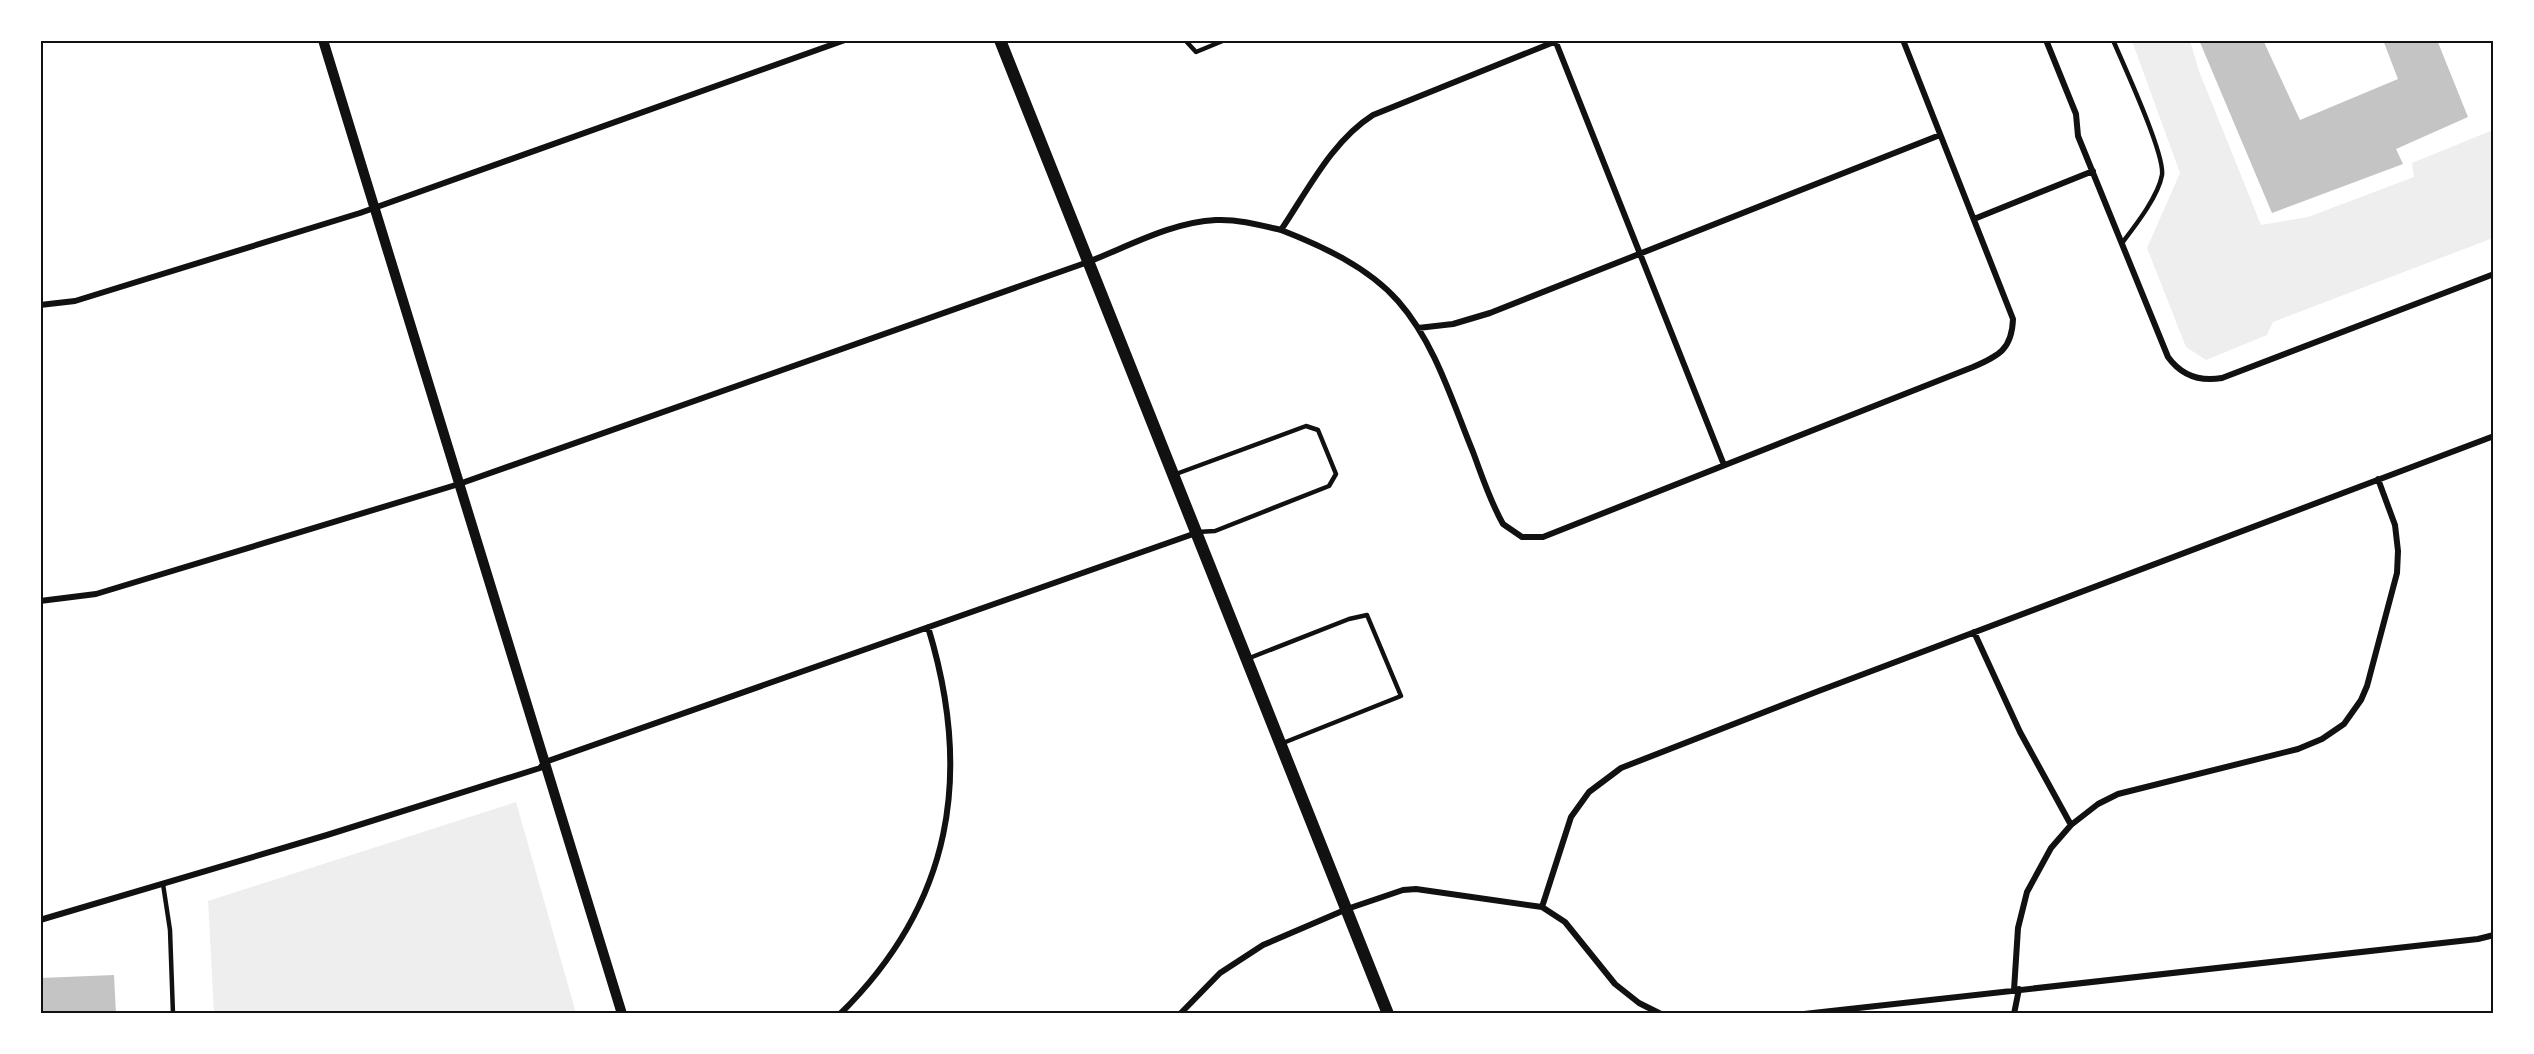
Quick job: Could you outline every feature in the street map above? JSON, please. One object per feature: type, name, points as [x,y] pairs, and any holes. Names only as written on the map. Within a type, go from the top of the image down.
[{"type":"main road","points":[[1000,40],[1388,1014]]},
{"type":"street","points":[[323,40],[622,1014]]},
{"type":"street","points":[[40,305],[75,301],[374,207],[845,40]]},
{"type":"street","points":[[40,601],[96,594],[459,484],[1088,262],[1165,231],[1189,224],[1217,220],[1249,223],[1281,230],[1301,238],[1358,268],[1398,301],[1418,328],[1438,366],[1503,524],[1515,534],[1530,539],[1543,537],[1973,367],[2003,351],[2011,339],[2013,319],[1902,40]]},
{"type":"street","points":[[2046,40],[2076,114],[2078,136],[2168,357],[2181,371],[2201,379],[2222,378],[2493,274]]},
{"type":"street","points":[[1281,230],[1339,144],[1363,121],[1556,41],[1724,465]]},
{"type":"street","points":[[1418,328],[1453,324],[1482,316],[1940,135]]},
{"type":"street","points":[[1974,219],[2093,171]]},
{"type":"street","points":[[1542,907],[1571,817],[1588,792],[1612,773],[1974,632],[2493,436]]},
{"type":"street","points":[[2014,1014],[2017,989],[2018,928],[2027,892],[2051,848],[2071,825],[2098,804],[2118,794],[2298,748],[2322,739],[2344,724],[2358,706],[2367,686],[2397,573],[2398,551],[2395,525],[2388,500],[2378,479]]},
{"type":"street","points":[[40,920],[540,768],[545,762],[1197,532]]},
{"type":"street","points":[[840,1014],[884,965],[905,934],[935,867],[946,825],[951,760],[948,710],[941,670],[928,627]]},
{"type":"street","points":[[1974,632],[2020,732],[2071,825]]},
{"type":"street","points":[[1180,1014],[1206,985],[1241,958],[1263,945],[1347,909],[1403,890],[1416,889],[1542,907],[1565,922],[1615,984],[1626,994],[1661,1014]]},
{"type":"street","points":[[1804,1014],[2478,939],[2493,935]]},
{"type":"lane","points":[[1185,40],[1196,52],[1225,40]]},
{"type":"lane","points":[[2114,40],[2159,153],[2162,175],[2147,208],[2122,243]]},
{"type":"lane","points":[[1174,475],[1306,426],[1318,430],[1336,474],[1329,486],[1215,531],[1197,532]]},
{"type":"lane","points":[[1247,659],[1367,615],[1401,696],[1281,744]]},
{"type":"lane","points":[[163,884],[170,930],[174,1014]]},
{"type":"shaded area","points":[[2132,41],[2190,41],[2199,71],[2261,225],[2308,217],[2414,177],[2412,163],[2493,130],[2493,238],[2273,322],[2267,335],[2206,360],[2186,347],[2147,248],[2180,173]]},
{"type":"shaded area","points":[[516,802],[576,1013],[214,1013],[208,901]]},
{"type":"building","points":[[2199,40],[2263,40],[2300,120],[2398,79],[2383,40],[2437,40],[2468,117],[2396,149],[2403,164],[2272,213]]},
{"type":"building","points":[[114,975],[116,1014],[40,1014],[40,978]]}]
